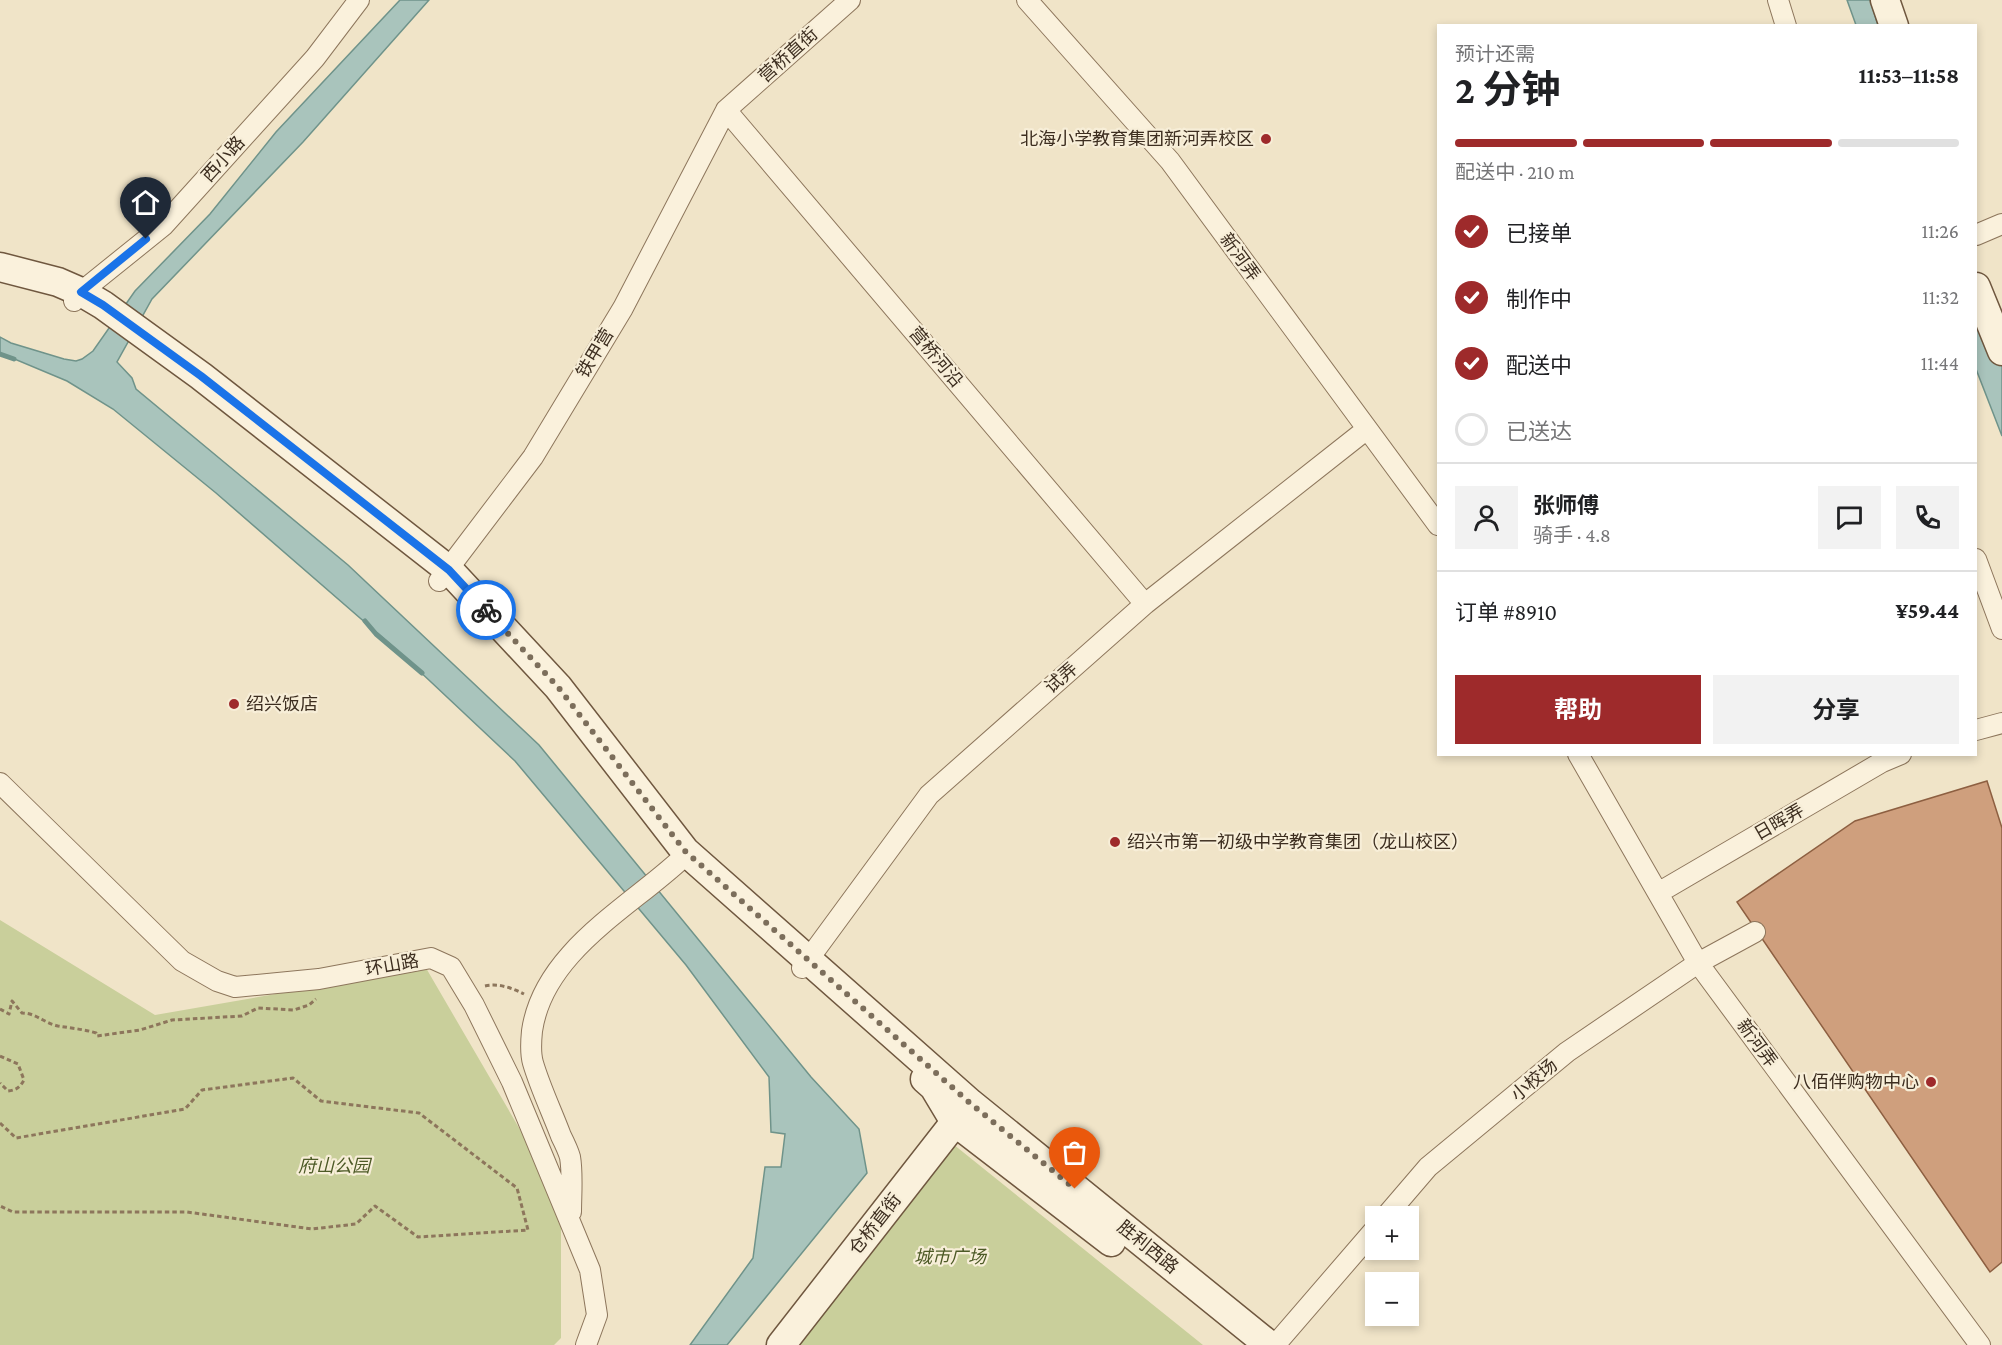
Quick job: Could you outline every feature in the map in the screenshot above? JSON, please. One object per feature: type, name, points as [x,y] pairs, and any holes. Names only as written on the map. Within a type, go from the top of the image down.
[{"type":"main road","points":[[1885,0],[1893,24]]},
{"type":"main road","name":"胜利西路","points":[[0,267],[58,282],[136,338],[201,376],[444,575],[558,687],[685,851],[962,1113],[1246,1345]]},
{"type":"main road","name":"胜利西路","points":[[0,285],[88,304]]},
{"type":"main road","points":[[1977,289],[2002,351]]},
{"type":"main road","name":"胜利西路","points":[[444,575],[547,699],[668,871],[804,965]]},
{"type":"main road","name":"胜利西路","points":[[962,1113],[1269,1345]]},
{"type":"main road","name":"仓桥直街","points":[[781,1345],[962,1113]]},
{"type":"street","name":"西小路","points":[[88,304],[163,226],[315,58],[358,0]]},
{"type":"street","name":"营桥直街","points":[[726,110],[850,0]]},
{"type":"street","name":"新河弄","points":[[1027,0],[1170,161],[1437,524]]},
{"type":"street","points":[[1778,0],[1785,24]]},
{"type":"street","name":"铁甲营","points":[[444,575],[539,447],[623,308],[726,110]]},
{"type":"street","name":"营桥河沿","points":[[726,110],[1145,604]]},
{"type":"street","points":[[1977,235],[2002,224]]},
{"type":"street","name":"试弄","points":[[804,965],[929,795],[1145,604],[1367,429]]},
{"type":"street","points":[[1977,562],[2002,629]]},
{"type":"street","points":[[1977,730],[2002,723]]},
{"type":"street","name":"新河弄","points":[[1579,756],[1698,963],[1980,1345]]},
{"type":"street","name":"日晖弄","points":[[1658,892],[1882,762],[1896,756]]},
{"type":"street","name":"环山路","points":[[0,783],[182,961],[217,981],[235,987],[319,979],[430,958],[452,967],[474,1005],[512,1082],[590,1270],[597,1315],[585,1345]]},
{"type":"street","points":[[571,1225],[570,1157],[533,1061],[531,1042],[534,1018],[541,997],[578,946],[668,871]]},
{"type":"street","name":"小校场","points":[[1395,1206],[1428,1167],[1567,1052],[1698,963],[1755,932]]},
{"type":"street","points":[[1275,1345],[1365,1241]]},
{"type":"path","points":[[482,986],[490,984],[505,986],[522,994],[541,997]]},
{"type":"path","points":[[0,1009],[9,1014],[12,1001],[22,1013],[32,1013],[56,1025],[76,1027],[96,1033],[97,1036],[140,1030],[172,1020],[242,1016],[258,1008],[294,1010],[309,1005],[321,995]]},
{"type":"path","points":[[0,1056],[18,1064],[24,1080],[16,1090],[8,1091],[0,1083]]},
{"type":"path","points":[[0,1123],[16,1138],[185,1109],[202,1090],[293,1078],[321,1101],[419,1113],[517,1188],[528,1230],[418,1237],[375,1206],[356,1224],[312,1229],[187,1212],[13,1212],[0,1206]]},
{"type":"green space","name":"府山公园","points":[[0,920],[155,1015],[426,968],[561,1200],[561,1338],[554,1345],[0,1345]]},
{"type":"green space","name":"城市广场","points":[[938,1132],[1203,1345],[765,1345]]},
{"type":"water","points":[[400,0],[429,0],[303,142],[152,299],[117,362],[132,378],[136,389],[348,565],[539,745],[811,1077],[859,1129],[867,1173],[727,1345],[690,1345],[753,1258],[765,1167],[781,1167],[785,1134],[771,1132],[769,1077],[686,965],[515,761],[398,651],[216,493],[113,409],[67,381],[0,353],[0,337],[11,343],[76,361],[93,351],[135,291],[210,214],[276,132]]},
{"type":"water","points":[[1847,0],[1870,0],[1878,24],[1856,24]]},
{"type":"water","points":[[1977,304],[2002,366],[2002,436],[1977,372]]},
{"type":"building","name":"八佰伴购物中心","points":[[1987,781],[2002,828],[2002,1262],[1990,1272],[1737,902],[1855,821]]},
{"type":"waterway","points":[[0,354],[14,359]]},
{"type":"waterway","points":[[365,621],[376,634],[422,673]]},
{"type":"way so far","points":[[486,610],[558,687],[685,851],[970,1103],[1075,1189]]},
{"type":"place","name":"北海小学教育集团新河弄校区","points":[[1266,139]]},
{"type":"place","name":"绍兴饭店","points":[[234,704]]},
{"type":"place","name":"绍兴市第一初级中学教育集团（龙山校区）","points":[[1115,842]]},
{"type":"place","name":"八佰伴购物中心","points":[[1931,1082]]},
{"type":"route","points":[[146,239],[81,292],[103,305],[201,376],[449,570],[486,610]]}]
